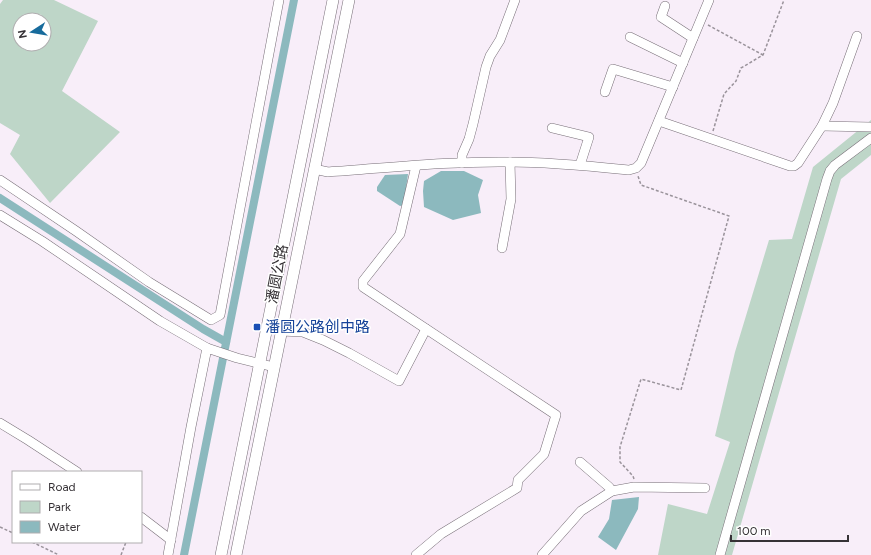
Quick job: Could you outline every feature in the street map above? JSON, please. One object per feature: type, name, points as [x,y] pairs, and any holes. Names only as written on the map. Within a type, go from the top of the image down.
[{"type":"main road","name":"潘圆公路","points":[[221,555],[333,0]]},
{"type":"main road","name":"潘圆公路","points":[[236,555],[349,0]]},
{"type":"street","points":[[0,180],[150,282],[211,320],[220,315],[279,0]]},
{"type":"street","points":[[462,163],[462,155],[469,139],[486,67],[490,56],[500,40],[515,0]]},
{"type":"street","points":[[314,169],[328,172],[462,163],[510,162],[580,165],[629,170],[636,168],[641,163],[709,0]]},
{"type":"street","points":[[665,6],[661,17],[693,38]]},
{"type":"street","points":[[659,121],[790,166],[794,166],[798,163],[822,126],[833,103],[857,36]]},
{"type":"street","points":[[630,37],[683,63]]},
{"type":"street","points":[[605,92],[613,69],[673,87]]},
{"type":"street","points":[[822,126],[871,127]]},
{"type":"street","points":[[552,128],[589,137],[580,165]]},
{"type":"street","points":[[720,555],[827,179],[830,171],[835,165],[871,138]]},
{"type":"street","points":[[502,248],[511,199],[510,162]]},
{"type":"street","points":[[416,166],[400,234],[363,281],[363,288],[556,414],[544,454],[518,480],[517,488],[441,534],[416,555]]},
{"type":"street","points":[[0,215],[42,241],[160,321],[208,348],[274,368]]},
{"type":"street","points":[[281,331],[303,332],[323,340],[399,381],[426,329]]},
{"type":"street","points":[[168,555],[191,427],[208,348]]},
{"type":"street","points":[[0,423],[75,471]]},
{"type":"street","points":[[580,462],[612,491]]},
{"type":"street","points":[[542,555],[581,511],[612,491],[634,487],[705,488]]},
{"type":"street","points":[[142,518],[171,540]]},
{"type":"path","points":[[711,139],[724,94],[736,81],[742,68],[762,55],[784,0]]},
{"type":"path","points":[[700,20],[762,55]]},
{"type":"path","points":[[634,487],[633,476],[620,462],[620,447],[641,379],[681,390],[729,216],[640,185],[636,168]]},
{"type":"path","points":[[0,527],[12,533]]},
{"type":"path","points":[[34,543],[59,555]]},
{"type":"path","points":[[121,555],[126,543]]},
{"type":"green space","points":[[3,0],[54,0],[98,21],[62,91],[120,132],[50,203],[10,154],[20,135],[0,123],[0,4]]},
{"type":"green space","points":[[871,120],[871,155],[841,179],[732,555],[658,555],[668,504],[707,514],[730,442],[715,436],[735,352],[769,240],[792,239],[813,167]]},
{"type":"water","points":[[441,171],[464,171],[483,180],[478,195],[481,213],[453,220],[424,207],[424,181]]},
{"type":"water","points":[[408,174],[404,205],[400,206],[377,191],[377,187],[385,175]]},
{"type":"water","points":[[639,497],[638,509],[616,550],[598,537],[609,519],[612,500]]},
{"type":"waterway","points":[[184,555],[294,0]]},
{"type":"waterway","points":[[0,198],[203,329],[226,342]]},
{"type":"place","name":"潘圆公路创中路","points":[[257,327]]}]
